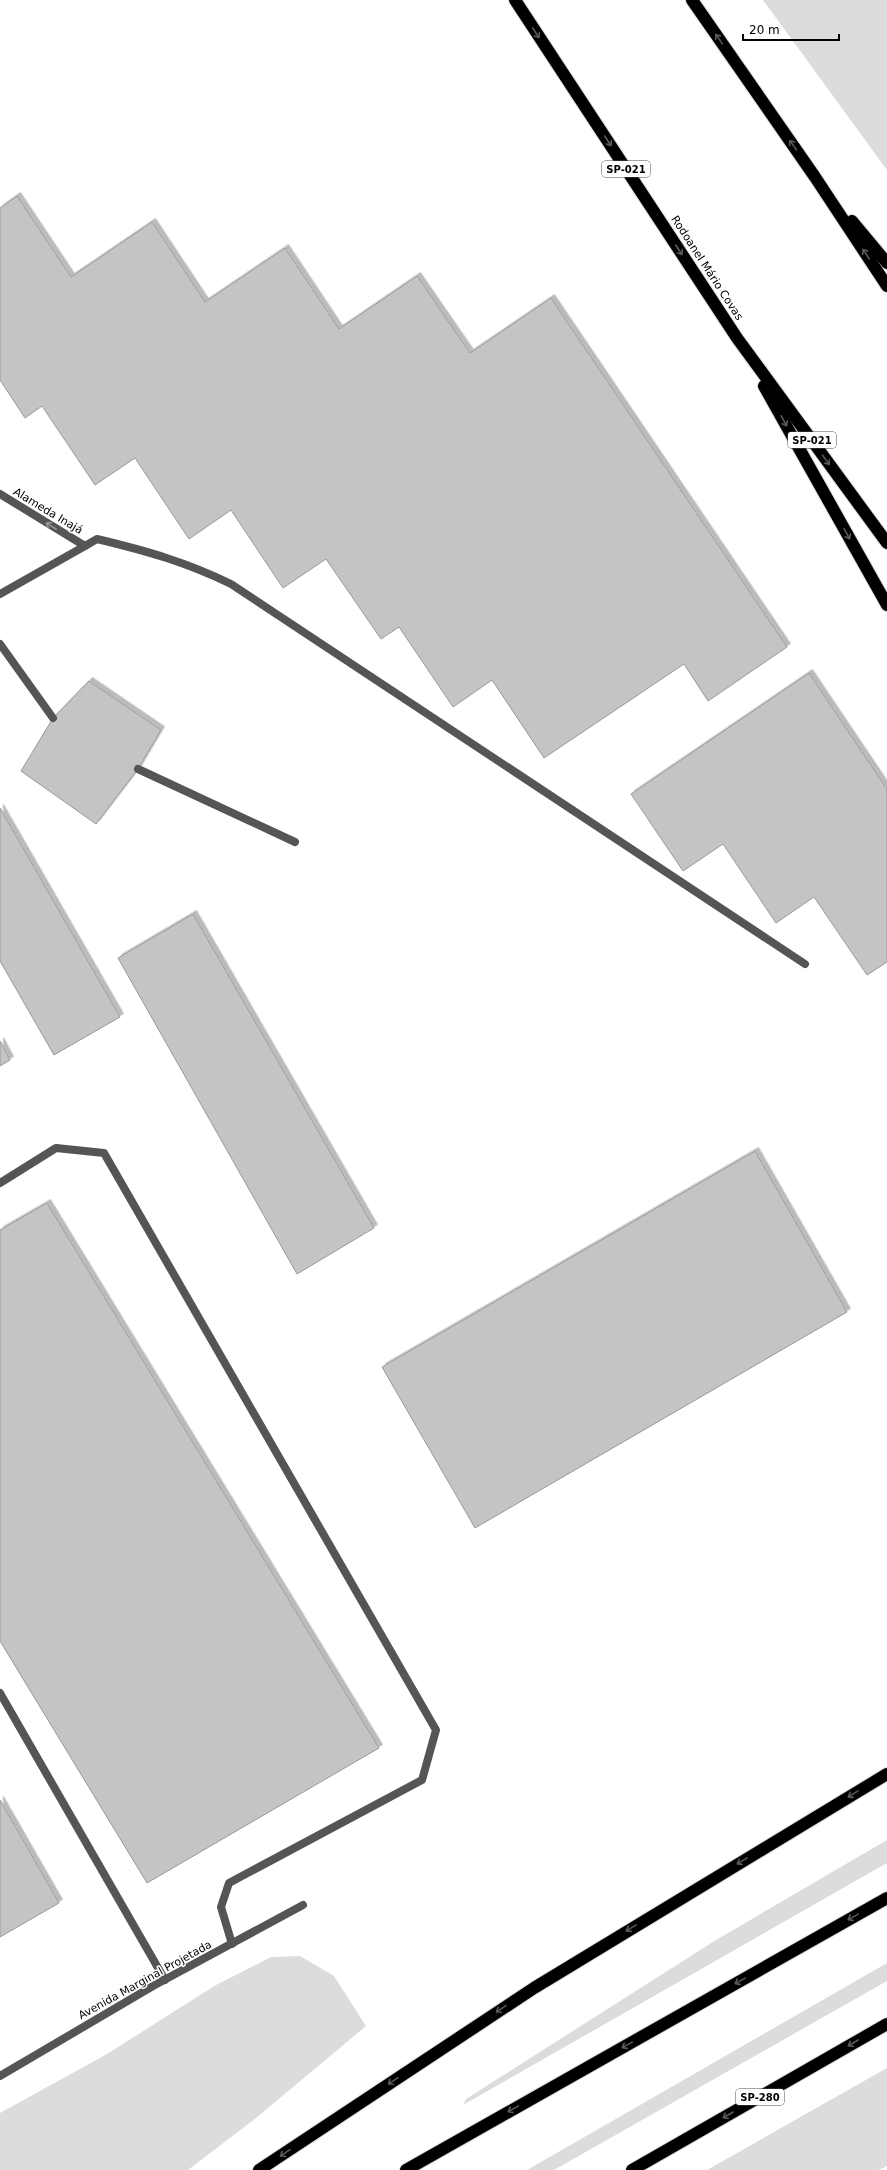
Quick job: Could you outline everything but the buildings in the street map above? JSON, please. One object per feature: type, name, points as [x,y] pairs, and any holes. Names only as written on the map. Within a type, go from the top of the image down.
[{"type":"highway","name":"Rodoanel Mário Covas","points":[[515,0],[738,338],[887,543]]},
{"type":"highway","points":[[692,0],[816,177],[887,286]]},
{"type":"highway","points":[[816,177],[887,263]]},
{"type":"highway","points":[[738,338],[887,605]]},
{"type":"highway","points":[[258,2170],[534,1988],[887,1774]]},
{"type":"highway","points":[[406,2170],[887,1898]]},
{"type":"highway","name":"SP-280","points":[[632,2170],[887,2024]]},
{"type":"street","name":"Alameda Inajá","points":[[0,494],[85,546]]},
{"type":"street","points":[[0,594],[97,539],[131,547],[195,566],[232,584],[805,964]]},
{"type":"street","points":[[0,644],[53,718]]},
{"type":"street","points":[[138,769],[295,842]]},
{"type":"street","points":[[0,1183],[56,1148],[104,1153],[436,1730],[422,1780],[229,1883],[222,1907],[232,1944]]},
{"type":"street","points":[[0,1693],[165,1980]]},
{"type":"street","name":"Avenida Marginal Projetada","points":[[0,2076],[165,1980],[303,1905]]},
{"type":"shaded area","points":[[763,0],[887,0],[887,170]]},
{"type":"shaded area","points":[[887,1840],[887,1863],[463,2105],[466,2099],[716,1940]]},
{"type":"shaded area","points":[[300,1956],[334,1976],[366,2026],[256,2118],[188,2170],[0,2170],[0,2113],[107,2054],[216,1985],[271,1957]]},
{"type":"shaded area","points":[[887,1963],[887,1981],[554,2170],[527,2170]]},
{"type":"shaded area","points":[[887,2068],[887,2166],[879,2170],[707,2170]]}]
